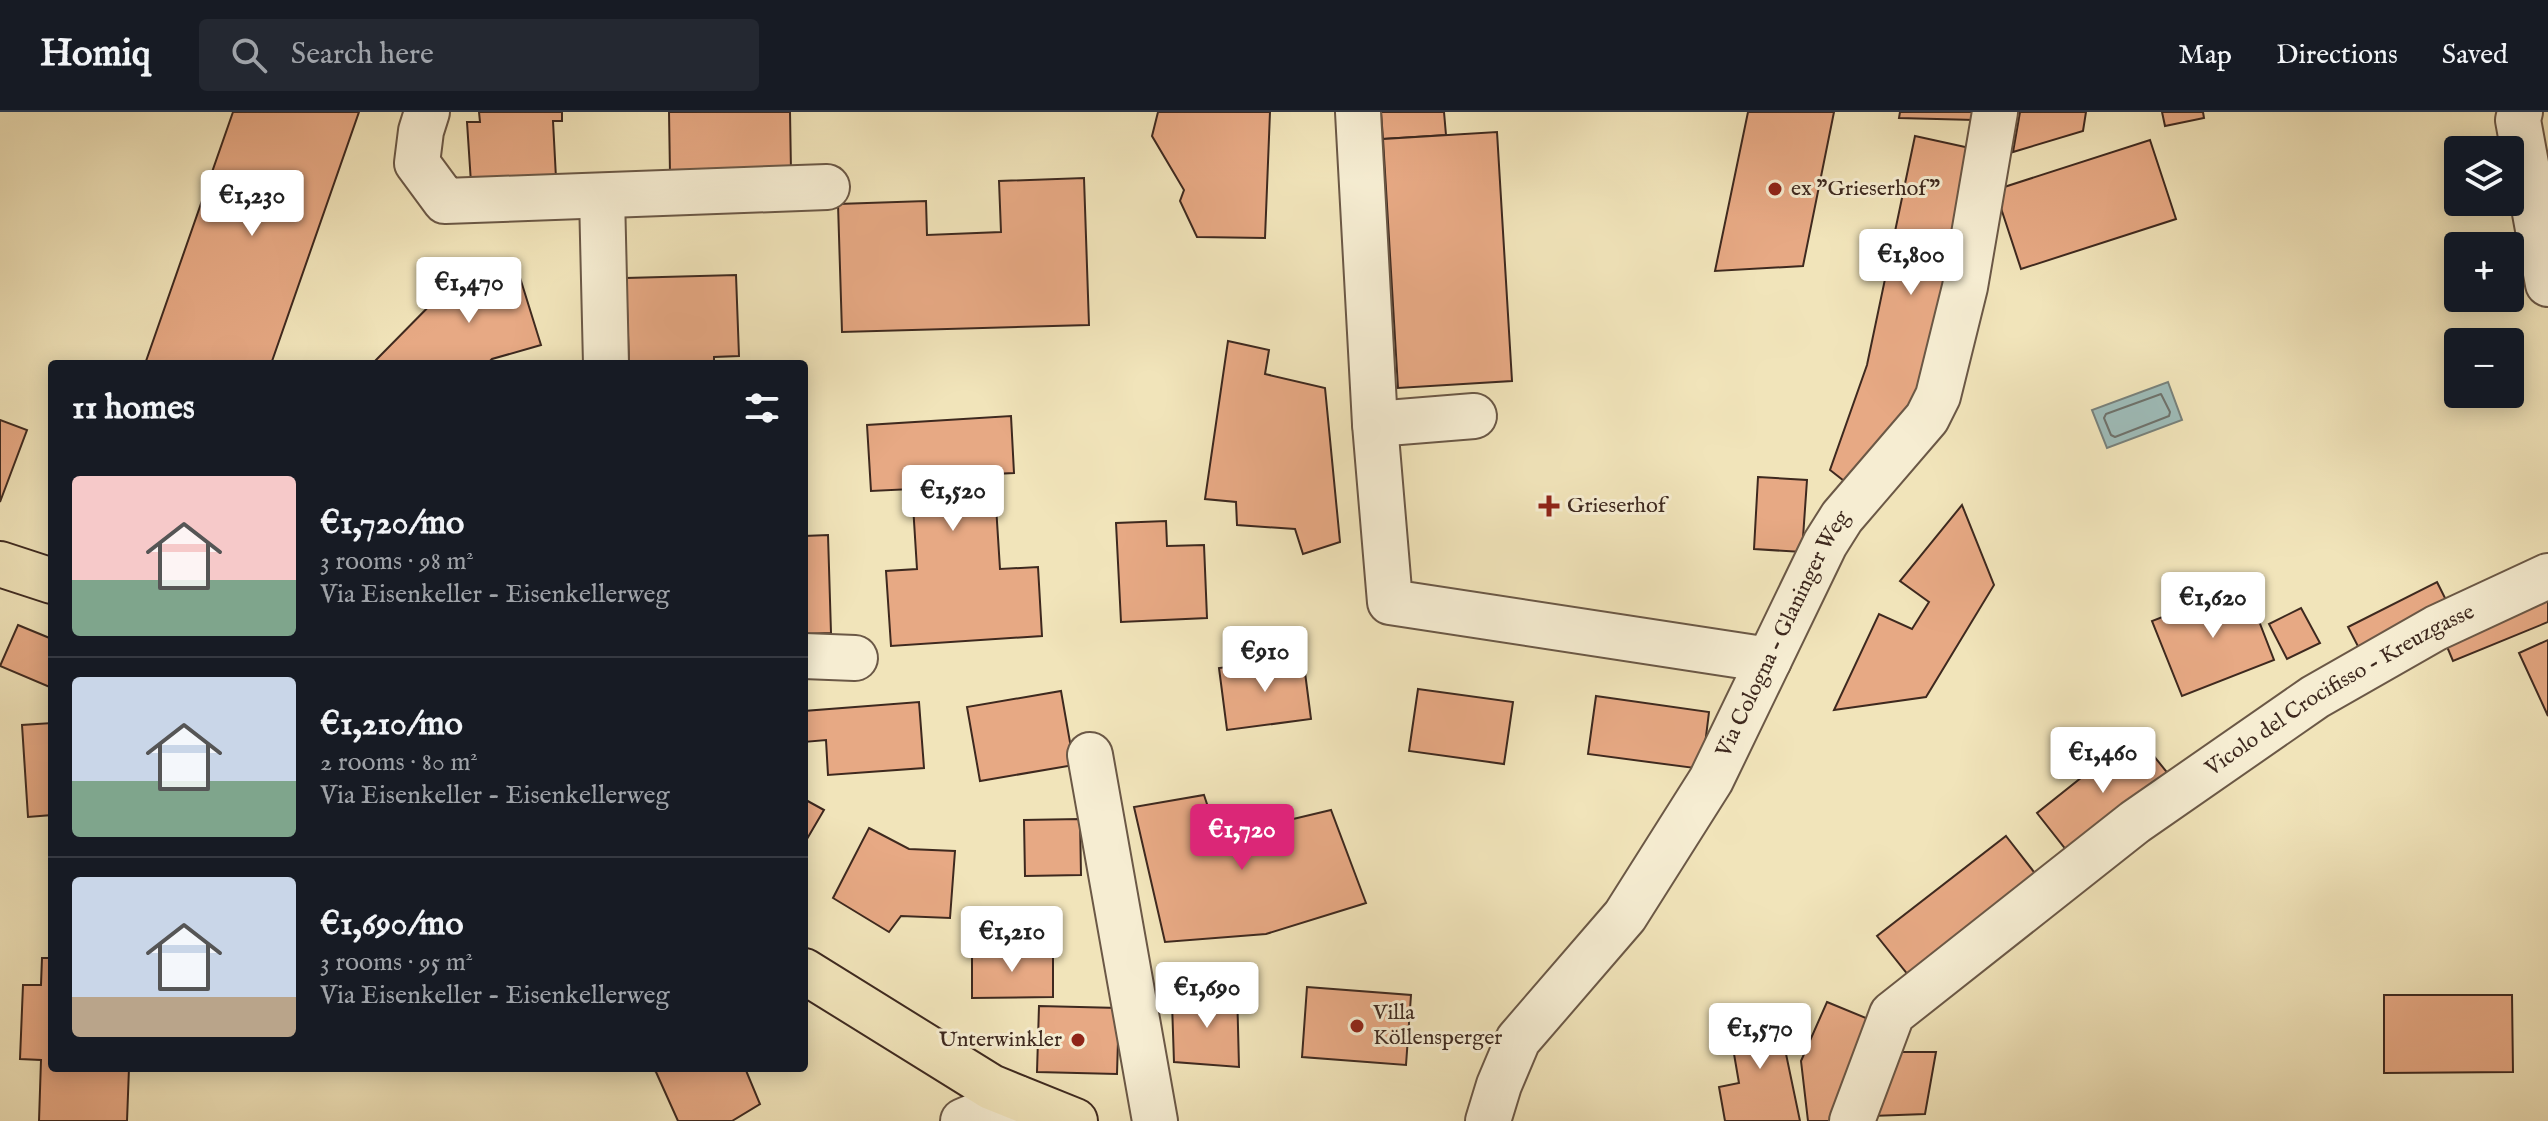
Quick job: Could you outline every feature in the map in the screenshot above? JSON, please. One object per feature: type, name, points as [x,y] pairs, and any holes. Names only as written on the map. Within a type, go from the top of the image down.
[{"type":"main road","points":[[0,564],[48,580]]},
{"type":"main road","points":[[808,974],[991,1087],[1075,1121]]},
{"type":"street","points":[[427,112],[417,163],[445,201],[827,187]]},
{"type":"street","points":[[1358,112],[1375,424],[1390,602],[1769,660]]},
{"type":"street","name":"Via Cologna - Glaninger Weg","points":[[1488,1121],[1518,1040],[1625,916],[1711,780],[1825,544],[1842,517],[1927,418],[1938,396],[1965,287],[1995,112]]},
{"type":"street","points":[[2520,112],[2518,120],[2548,284]]},
{"type":"street","points":[[602,196],[606,360]]},
{"type":"street","points":[[1375,424],[1474,416]]},
{"type":"street","name":"Vicolo del Crocifisso - Kreuzgasse","points":[[1852,1121],[1892,1014],[2135,822],[2315,697],[2436,628],[2548,576]]},
{"type":"street","points":[[808,656],[855,658]]},
{"type":"street","points":[[1090,755],[1155,1121]]},
{"type":"street","points":[[963,1121],[1017,1098]]},
{"type":"water","points":[[2168,382],[2182,420],[2107,448],[2092,410]]},
{"type":"building","points":[[233,112],[359,112],[272,360],[146,360]]},
{"type":"building","points":[[479,112],[562,112],[562,121],[553,121],[556,178],[471,183],[467,122],[480,122]]},
{"type":"building","points":[[669,112],[790,112],[791,172],[670,173]]},
{"type":"building","points":[[1158,112],[1270,112],[1265,238],[1197,237],[1180,201],[1184,190],[1152,136]]},
{"type":"building","points":[[1381,112],[1444,112],[1446,135],[1383,139]]},
{"type":"building","name":"ex \"Grieserhof\"","points":[[1748,112],[1834,112],[1803,266],[1715,271]]},
{"type":"building","points":[[1900,112],[1977,112],[1975,120],[1899,118]]},
{"type":"building","points":[[2020,112],[2086,112],[2083,131],[2013,152]]},
{"type":"building","points":[[2162,112],[2203,112],[2204,118],[2165,126]]},
{"type":"building","points":[[1497,132],[1512,381],[1398,388],[1383,139]]},
{"type":"building","points":[[1915,136],[1979,150],[1936,364],[1898,421],[1848,484],[1830,470],[1867,365]]},
{"type":"building","points":[[2150,140],[2176,219],[2021,269],[1995,190]]},
{"type":"building","points":[[1084,178],[1089,325],[842,332],[838,204],[926,201],[927,235],[1001,232],[999,181]]},
{"type":"building","points":[[517,268],[541,345],[491,360],[376,360],[449,286]]},
{"type":"building","points":[[736,275],[739,356],[714,357],[714,360],[629,360],[626,278]]},
{"type":"building","points":[[1228,341],[1269,350],[1265,374],[1325,388],[1340,542],[1303,554],[1295,529],[1237,525],[1236,502],[1205,499]]},
{"type":"building","points":[[1011,416],[1014,473],[994,474],[1000,569],[1038,567],[1042,636],[891,646],[886,571],[917,569],[912,489],[871,491],[867,425]]},
{"type":"building","points":[[0,420],[27,430],[0,502]]},
{"type":"building","points":[[1758,477],[1807,480],[1802,552],[1754,549]]},
{"type":"building","points":[[1962,505],[1994,585],[1926,697],[1834,710],[1879,614],[1912,629],[1929,602],[1900,581]]},
{"type":"building","points":[[1166,521],[1167,546],[1204,545],[1207,618],[1121,622],[1116,523]]},
{"type":"building","points":[[828,535],[831,633],[808,634],[808,536]]},
{"type":"building","points":[[2437,582],[2452,612],[2363,656],[2348,627]]},
{"type":"building","points":[[2245,585],[2274,660],[2182,696],[2152,621]]},
{"type":"building","points":[[2548,586],[2548,622],[2453,661],[2440,630]]},
{"type":"building","points":[[2301,608],[2320,643],[2287,659],[2269,624]]},
{"type":"building","points":[[18,625],[48,637],[48,686],[0,666]]},
{"type":"building","points":[[2548,640],[2548,716],[2519,653]]},
{"type":"building","points":[[1303,657],[1311,719],[1227,730],[1219,668]]},
{"type":"building","points":[[1418,689],[1513,702],[1504,764],[1409,751]]},
{"type":"building","points":[[1061,691],[1074,765],[980,781],[967,707]]},
{"type":"building","points":[[1596,696],[1709,712],[1702,769],[1588,754]]},
{"type":"building","points":[[919,702],[924,768],[828,775],[826,740],[808,742],[808,711]]},
{"type":"building","points":[[48,723],[48,815],[28,817],[22,725]]},
{"type":"building","points":[[2136,734],[2170,776],[2071,856],[2037,813]]},
{"type":"building","points":[[1204,795],[1218,837],[1331,810],[1366,903],[1266,934],[1165,942],[1134,807]]},
{"type":"building","points":[[808,801],[824,810],[808,837]]},
{"type":"building","points":[[1080,819],[1081,875],[1025,876],[1024,820]]},
{"type":"building","points":[[869,828],[909,849],[955,851],[950,918],[901,916],[889,932],[833,898]]},
{"type":"building","points":[[2006,836],[2041,881],[1913,981],[1877,936]]},
{"type":"building","points":[[972,951],[1053,951],[1053,997],[972,998]]},
{"type":"building","points":[[42,958],[48,958],[48,1072],[129,1072],[127,1121],[39,1121],[41,1060],[20,1059],[23,985],[41,985]]},
{"type":"building","name":"Villa Köllensperger","points":[[1307,987],[1411,995],[1406,1065],[1302,1057]]},
{"type":"building","points":[[1237,988],[1239,1067],[1174,1062],[1172,1003]]},
{"type":"building","points":[[2384,995],[2512,995],[2513,1072],[2384,1073]]},
{"type":"building","points":[[1827,1002],[1878,1023],[1838,1121],[1808,1121],[1801,1061]]},
{"type":"building","name":"Unterwinkler","points":[[1039,1006],[1119,1008],[1117,1074],[1037,1072]]},
{"type":"building","points":[[1776,1006],[1800,1121],[1725,1121],[1719,1087],[1739,1083],[1728,1019]]},
{"type":"building","points":[[1887,1052],[1936,1052],[1925,1114],[1872,1116]]},
{"type":"building","points":[[656,1072],[747,1072],[760,1104],[732,1121],[678,1121]]},
{"type":"place","name":"ex \"Grieserhof\"","points":[[1775,189]]},
{"type":"place","name":"Grieserhof","points":[[1549,506]]},
{"type":"place","name":"Villa Köllensperger","points":[[1357,1026]]},
{"type":"place","name":"Unterwinkler","points":[[1078,1040]]}]
